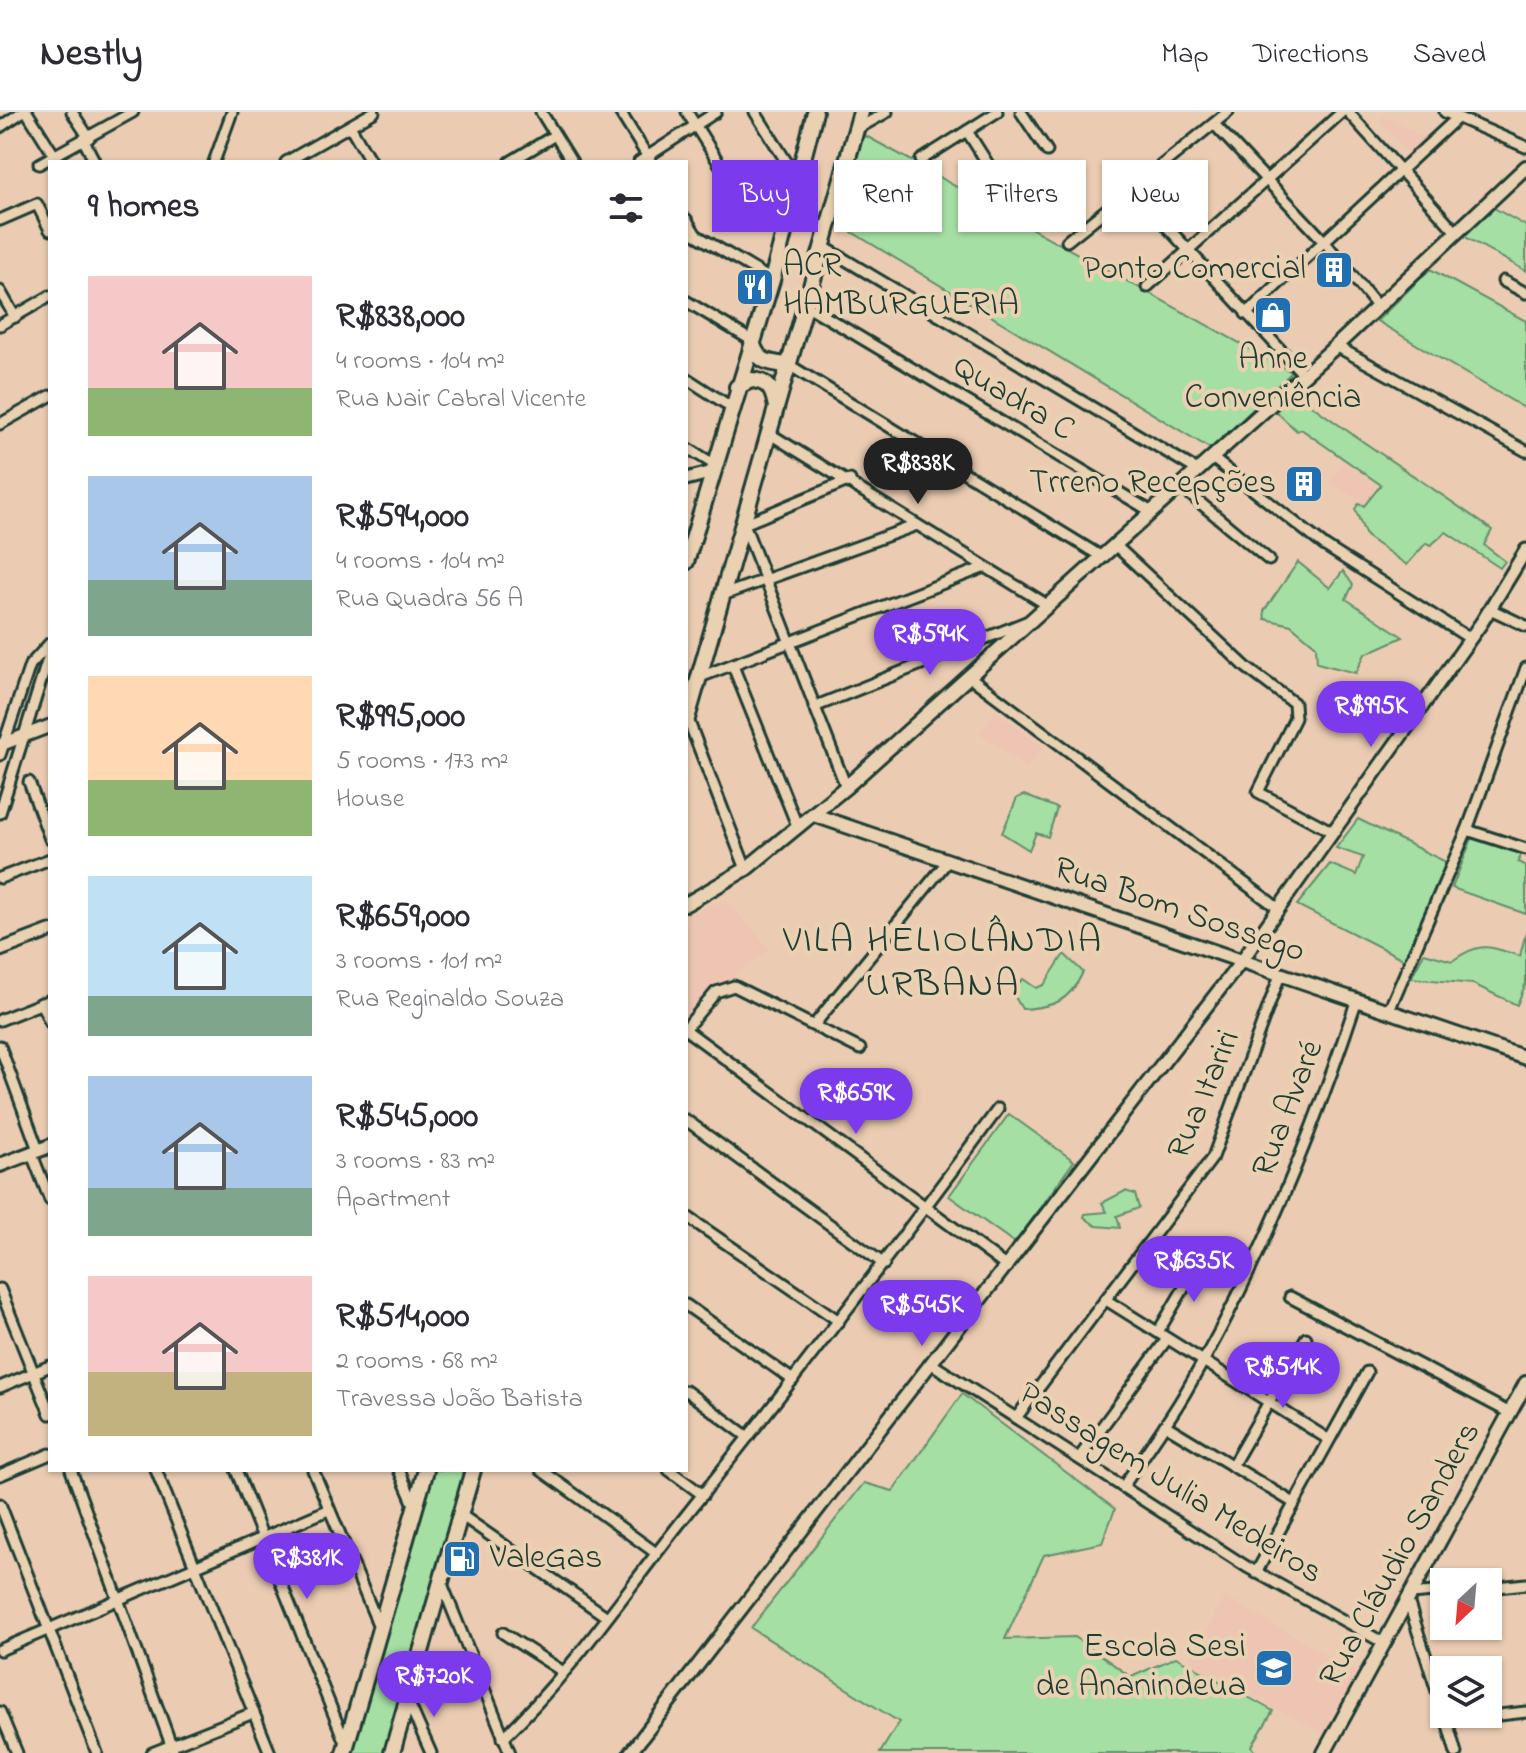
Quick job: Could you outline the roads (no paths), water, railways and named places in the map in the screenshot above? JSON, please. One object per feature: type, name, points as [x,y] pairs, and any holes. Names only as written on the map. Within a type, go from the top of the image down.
[{"type":"main road","points":[[801,160],[815,112]]},
{"type":"main road","points":[[688,717],[861,112]]},
{"type":"main road","points":[[688,903],[746,869],[846,787],[1336,346],[1526,167]]},
{"type":"main road","points":[[688,546],[772,280],[783,232]]},
{"type":"main road","points":[[751,340],[755,353],[764,362],[789,365]]},
{"type":"main road","points":[[737,387],[751,380],[765,383],[774,394],[777,411]]},
{"type":"main road","name":"Rua Bom Sossego","points":[[814,815],[1240,963],[1357,999],[1526,1058]]},
{"type":"main road","points":[[0,1165],[40,1150]]},
{"type":"main road","name":"Rua Cláudio Sanders","points":[[1324,1753],[1526,1383]]},
{"type":"main road","points":[[345,1749],[425,1472]]},
{"type":"main road","points":[[392,1753],[472,1472]]},
{"type":"street","points":[[0,127],[24,112],[54,155]]},
{"type":"street","points":[[72,112],[94,160]]},
{"type":"street","points":[[39,164],[133,112]]},
{"type":"street","points":[[215,160],[232,112]]},
{"type":"street","points":[[290,160],[374,112]]},
{"type":"street","points":[[541,112],[571,160]]},
{"type":"street","points":[[620,112],[646,160],[716,112]]},
{"type":"street","points":[[687,112],[717,160]]},
{"type":"street","points":[[755,112],[785,160]]},
{"type":"street","points":[[855,130],[887,112]]},
{"type":"street","points":[[921,160],[997,112]]},
{"type":"street","points":[[1021,112],[1047,151]]},
{"type":"street","points":[[1167,160],[1228,112]]},
{"type":"street","points":[[1147,287],[1345,112],[1457,233]]},
{"type":"street","points":[[1445,112],[1526,147]]},
{"type":"street","points":[[1246,314],[1457,118]]},
{"type":"street","points":[[1214,124],[1324,241],[1377,306]]},
{"type":"street","points":[[350,126],[370,160]]},
{"type":"street","points":[[967,131],[985,160]]},
{"type":"street","points":[[513,160],[555,135]]},
{"type":"street","points":[[0,220],[37,204],[48,226]]},
{"type":"street","points":[[1067,241],[1102,212]]},
{"type":"street","points":[[688,222],[696,235],[772,280]]},
{"type":"street","points":[[1172,232],[1303,374]]},
{"type":"street","points":[[824,247],[1197,470]]},
{"type":"street","points":[[1503,281],[1526,293]]},
{"type":"street","points":[[0,291],[15,317]]},
{"type":"street","points":[[0,325],[48,297]]},
{"type":"street","points":[[688,302],[751,340]]},
{"type":"street","name":"Quadra C","points":[[806,305],[1152,512]]},
{"type":"street","points":[[1336,346],[1526,451]]},
{"type":"street","points":[[789,365],[1102,557]]},
{"type":"street","points":[[688,379],[731,407]]},
{"type":"street","points":[[0,424],[48,397]]},
{"type":"street","points":[[770,434],[850,480],[1049,606]]},
{"type":"street","points":[[688,449],[714,469]]},
{"type":"street","points":[[1211,457],[1325,546],[1469,638]]},
{"type":"street","points":[[688,478],[714,469]]},
{"type":"street","points":[[846,787],[744,524],[850,480]]},
{"type":"street","points":[[1181,487],[1269,560]]},
{"type":"street","points":[[723,595],[917,525]]},
{"type":"street","points":[[1115,545],[1247,668],[1294,703],[1295,718],[1258,792],[1333,832]]},
{"type":"street","points":[[630,1753],[1240,963],[1490,609],[1526,550]]},
{"type":"street","points":[[700,677],[790,645],[985,567]]},
{"type":"street","points":[[1490,609],[1526,626]]},
{"type":"street","points":[[814,707],[1034,619]]},
{"type":"street","points":[[2,748],[30,665],[48,645]]},
{"type":"street","points":[[0,813],[27,735],[48,659]]},
{"type":"street","points":[[733,666],[798,828]]},
{"type":"street","points":[[1389,1010],[1467,830],[1526,668]]},
{"type":"street","points":[[970,677],[1279,909]]},
{"type":"street","points":[[688,723],[746,869]]},
{"type":"street","points":[[2,748],[48,727]]},
{"type":"street","points":[[29,782],[48,834]]},
{"type":"street","points":[[1467,830],[1526,849]]},
{"type":"street","points":[[0,878],[48,860]]},
{"type":"street","points":[[814,1025],[947,862]]},
{"type":"street","points":[[0,950],[48,932]]},
{"type":"street","name":"Rua Itariri","points":[[1016,1418],[1213,1157],[1280,975]]},
{"type":"street","points":[[688,1027],[716,992],[728,986],[746,990],[860,1049]]},
{"type":"street","name":"Rua Avaré","points":[[1123,1487],[1165,1425],[1203,1360],[1300,1162],[1357,999]]},
{"type":"street","points":[[0,1020],[46,1002]]},
{"type":"street","points":[[688,1030],[1007,1267]]},
{"type":"street","points":[[0,1046],[40,1150],[48,1190]]},
{"type":"street","points":[[503,1738],[538,1704],[607,1617],[884,1264],[998,1109]]},
{"type":"street","points":[[688,1121],[884,1264]]},
{"type":"street","points":[[688,1217],[839,1321]]},
{"type":"street","points":[[1158,1332],[1201,1259]]},
{"type":"street","points":[[0,1289],[48,1409]]},
{"type":"street","points":[[1290,1297],[1510,1413]]},
{"type":"street","points":[[1106,1300],[1328,1439]]},
{"type":"street","points":[[688,1306],[793,1380]]},
{"type":"street","points":[[1232,1466],[1306,1338]]},
{"type":"street","points":[[1079,1458],[1167,1339]]},
{"type":"street","name":"Passagem Julia Medeiros","points":[[932,1364],[1256,1573],[1384,1643]]},
{"type":"street","points":[[0,1387],[48,1367]]},
{"type":"street","points":[[1256,1573],[1367,1372]]},
{"type":"street","points":[[688,1392],[748,1437]]},
{"type":"street","points":[[1165,1425],[1294,1503]]},
{"type":"street","points":[[0,1475],[48,1455]]},
{"type":"street","points":[[72,1472],[173,1750]]},
{"type":"street","points":[[157,1472],[270,1753]]},
{"type":"street","points":[[237,1472],[345,1749]]},
{"type":"street","points":[[314,1472],[380,1629]]},
{"type":"street","points":[[400,1472],[415,1507]]},
{"type":"street","points":[[544,1472],[656,1553]]},
{"type":"street","points":[[672,1472],[703,1495]]},
{"type":"street","points":[[0,1504],[97,1753]]},
{"type":"street","points":[[0,1650],[328,1510]]},
{"type":"street","points":[[461,1515],[607,1617]]},
{"type":"street","points":[[442,1584],[510,1753]]},
{"type":"street","points":[[1502,1587],[1526,1584]]},
{"type":"street","points":[[1430,1594],[1410,1598],[1431,1656]]},
{"type":"street","points":[[503,1633],[562,1671]]},
{"type":"street","points":[[407,1699],[431,1753]]},
{"type":"street","points":[[0,1712],[17,1753]]},
{"type":"street","points":[[1502,1713],[1526,1712]]},
{"type":"street","points":[[152,1753],[173,1750],[253,1713]]},
{"type":"street","points":[[1449,1728],[1456,1753]]},
{"type":"place","name":"Ponto Comercial","points":[[1334,270]]},
{"type":"place","name":"ACR HAMBURGUERIA","points":[[755,287]]},
{"type":"place","name":"Anne Conveniência","points":[[1273,315]]},
{"type":"place","name":"Trreno Recepções","points":[[1304,484]]},
{"type":"place","name":"ValeGas","points":[[462,1559]]},
{"type":"place","name":"Escola Sesi de Ananindeua","points":[[1274,1668]]},
{"type":"district","name":"VILA HELIOLÂNDIA URBANA","points":[[943,964]]}]
